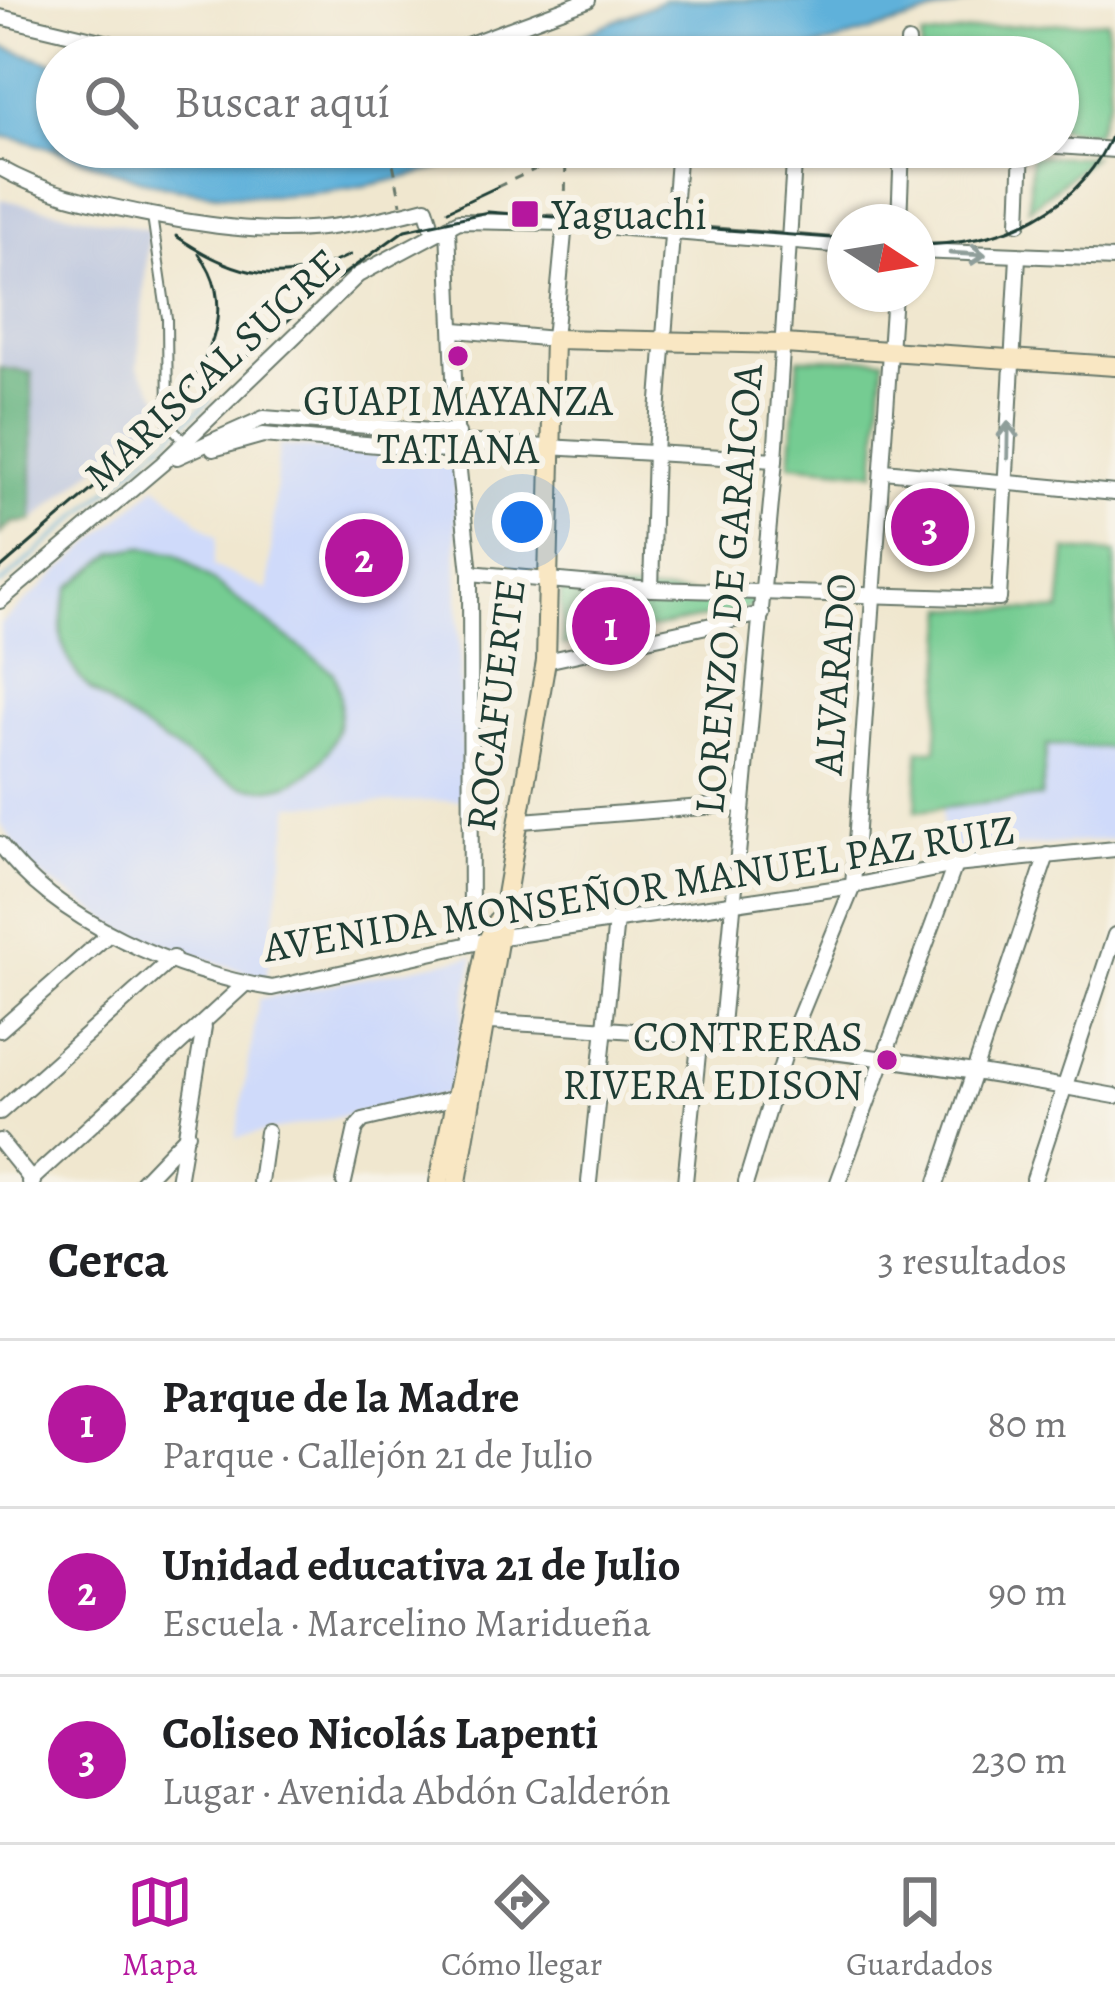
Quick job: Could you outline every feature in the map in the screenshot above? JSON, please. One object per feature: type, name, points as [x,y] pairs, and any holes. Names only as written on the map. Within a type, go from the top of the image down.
[{"type":"street","points":[[491,36],[588,0]]},
{"type":"street","points":[[0,16],[82,36]]},
{"type":"street","points":[[1079,147],[1115,150]]},
{"type":"street","points":[[0,168],[59,196],[239,232],[293,233],[426,208],[441,230],[456,330],[458,442],[470,573],[487,940],[488,1022],[458,1182]]},
{"type":"street","points":[[650,589],[655,451],[678,168]]},
{"type":"street","name":"LORENZO DE GARAICOA","points":[[721,1036],[764,592],[794,168]]},
{"type":"street","points":[[900,204],[901,168]]},
{"type":"street","points":[[1019,223],[1021,168]]},
{"type":"street","name":"MARISCAL SUCRE","points":[[0,601],[162,464],[358,275],[441,230],[477,219],[827,244]]},
{"type":"street","name":"ROCAFUERTE","points":[[487,940],[504,906],[546,662],[554,339],[565,223]]},
{"type":"street","points":[[935,252],[1115,259]]},
{"type":"street","points":[[470,573],[650,589],[999,599],[1018,257]]},
{"type":"street","name":"ALVARADO","points":[[746,1182],[787,1047],[853,886],[893,312]]},
{"type":"street","points":[[456,330],[554,339],[784,344],[1115,366]]},
{"type":"street","points":[[230,399],[250,431]]},
{"type":"street","points":[[162,464],[250,431],[775,460]]},
{"type":"street","points":[[884,471],[1115,494]]},
{"type":"street","points":[[546,662],[762,614]]},
{"type":"street","points":[[522,820],[741,804]]},
{"type":"street","name":"AVENIDA MONSEÑOR MANUEL PAZ RUIZ","points":[[0,844],[24,878],[109,934],[245,984],[272,988],[487,940],[853,886],[955,865],[1115,849]]},
{"type":"street","points":[[938,1182],[1047,855]]},
{"type":"street","points":[[0,877],[15,865]]},
{"type":"street","points":[[838,1182],[955,865]]},
{"type":"street","points":[[589,1182],[616,920]]},
{"type":"street","points":[[0,1030],[109,934]]},
{"type":"street","points":[[1033,1182],[1115,935]]},
{"type":"street","points":[[439,1182],[487,940]]},
{"type":"street","points":[[0,1112],[173,958]]},
{"type":"street","points":[[0,1142],[31,1181],[204,1027],[245,984]]},
{"type":"street","points":[[488,1022],[721,1036],[978,1070],[1115,1096]]},
{"type":"street","points":[[178,1182],[204,1027]]},
{"type":"street","points":[[685,1182],[700,1034]]},
{"type":"street","points":[[344,1182],[356,1127],[363,1120],[456,1098]]},
{"type":"street","points":[[260,1182],[267,1132]]},
{"type":"street","points":[[142,1182],[188,1134]]},
{"type":"lane","points":[[152,215],[167,318],[168,424],[186,442]]},
{"type":"path","points":[[394,168],[401,199]]},
{"type":"path","points":[[497,187],[538,168]]},
{"type":"path","points":[[565,223],[566,168]]},
{"type":"shaded area","points":[[0,199],[149,230],[138,367],[167,408],[32,521],[32,373],[0,368]]},
{"type":"shaded area","points":[[279,445],[454,463],[464,800],[291,805],[266,979],[125,931],[33,870],[0,823],[0,624],[157,485],[217,538],[213,566],[268,591]]},
{"type":"shaded area","points":[[1047,745],[1115,748],[1115,839],[943,853],[942,808],[1040,797]]},
{"type":"shaded area","points":[[474,956],[449,1094],[236,1138],[259,999]]},
{"type":"green space","points":[[1107,21],[1110,97],[1096,133],[1079,131],[1079,36],[936,36],[1003,26]]},
{"type":"green space","points":[[1079,157],[1093,157],[1029,209],[1031,168],[1079,168]]},
{"type":"green space","points":[[799,358],[884,359],[875,472],[790,464]]},
{"type":"green space","points":[[0,368],[32,373],[32,521],[12,523],[0,534]]},
{"type":"green space","points":[[140,547],[176,553],[334,673],[340,717],[324,757],[310,772],[271,788],[233,782],[137,724],[80,679],[61,634],[70,587],[115,552]]},
{"type":"green space","points":[[1066,550],[1115,553],[1115,748],[1047,745],[1041,797],[916,811],[919,750],[936,750],[947,608],[1060,611]]},
{"type":"green space","points":[[560,587],[755,598],[756,607],[563,646]]},
{"type":"water","points":[[664,0],[977,0],[855,36],[579,36]]},
{"type":"water","points":[[0,46],[36,57],[36,144],[0,136]]},
{"type":"water","points":[[108,168],[440,168],[326,192],[280,195],[187,190]]},
{"type":"waterway","points":[[0,585],[211,400]]},
{"type":"railway","points":[[935,244],[980,238],[1036,218],[1082,181],[1115,127]]},
{"type":"railway","points":[[448,210],[497,187]]},
{"type":"railway","points":[[0,569],[330,284],[405,230],[488,212],[827,238]]},
{"type":"railway","points":[[176,236],[219,261],[260,273],[303,272],[350,255]]},
{"type":"railway","points":[[179,402],[209,349],[218,311],[210,273],[199,254]]},
{"type":"place","name":"Yaguachi","points":[[525,214]]},
{"type":"place","name":"GUAPI MAYANZA TATIANA","points":[[458,356]]},
{"type":"place","name":"Coliseo Nicolás Lapenti","points":[[930,527]]},
{"type":"place","name":"Unidad educativa 21 de Julio","points":[[364,558]]},
{"type":"place","name":"Parque de la Madre","points":[[611,626]]},
{"type":"place","name":"CONTRERAS RIVERA EDISON","points":[[887,1060]]}]
